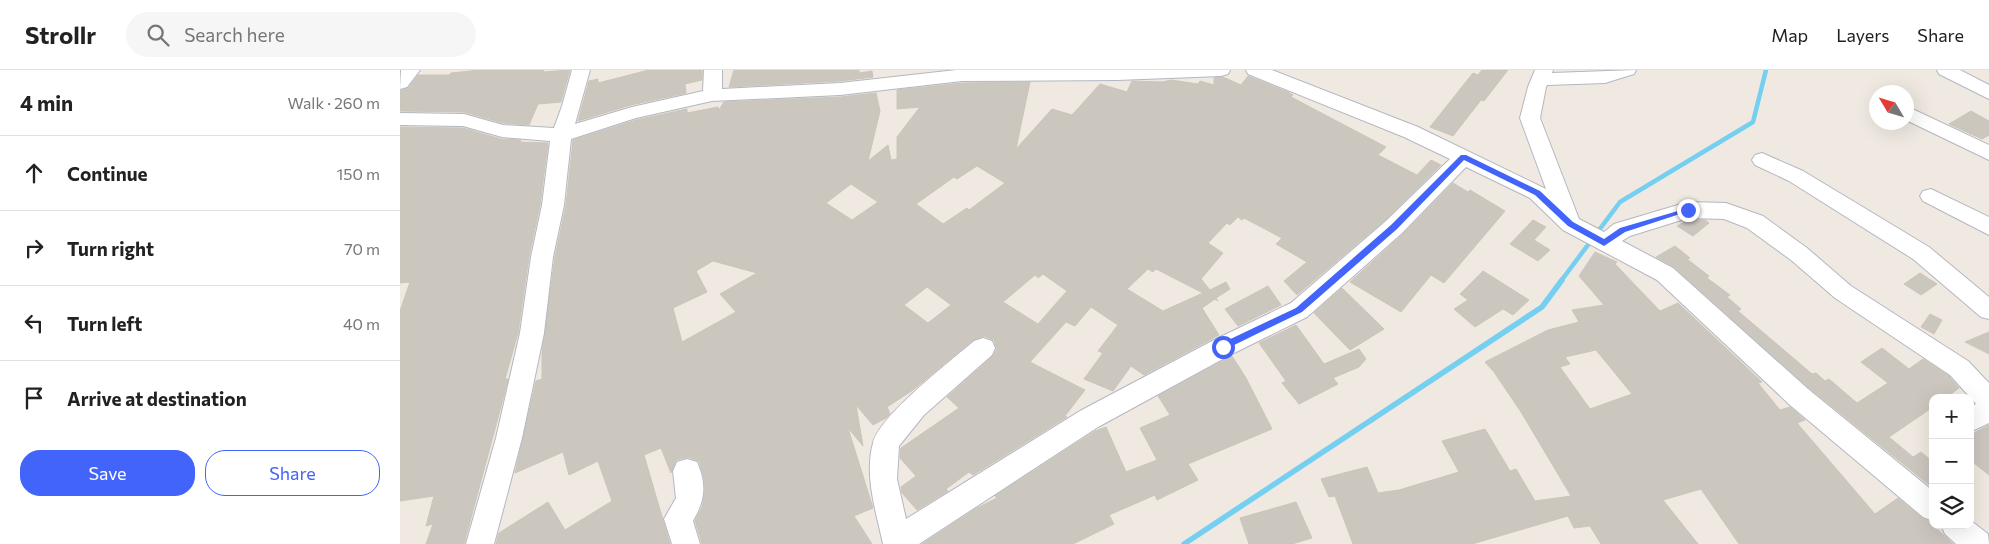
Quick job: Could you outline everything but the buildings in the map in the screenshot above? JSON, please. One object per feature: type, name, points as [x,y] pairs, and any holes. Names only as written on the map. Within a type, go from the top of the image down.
[{"type":"street","points":[[400,83],[411,70]]},
{"type":"street","points":[[480,544],[509,438],[532,333],[542,257],[553,205],[561,135],[572,106],[582,70]]},
{"type":"street","points":[[712,95],[713,70]]},
{"type":"street","points":[[400,119],[464,120],[502,131],[561,135],[632,113],[712,95],[840,89],[962,75],[1200,72],[1222,70]]},
{"type":"street","points":[[1255,70],[1411,132],[1538,193],[1587,233],[1665,274],[1798,398],[1929,505]]},
{"type":"street","points":[[1587,233],[1530,118],[1537,87],[1542,75],[1605,76],[1627,70]]},
{"type":"street","points":[[1946,70],[1989,93]]},
{"type":"street","points":[[1914,116],[1989,153]]},
{"type":"street","points":[[983,348],[915,407],[886,442],[883,479],[897,544],[914,530],[1089,419],[1223,347],[1299,310],[1389,232],[1464,157]]},
{"type":"street","points":[[1762,160],[1796,176],[1921,253],[1989,310]]},
{"type":"street","points":[[1931,196],[1989,227]]},
{"type":"street","points":[[1587,233],[1622,230],[1688,210],[1726,211],[1755,222],[1799,254],[1843,292],[1959,368],[1989,401]]},
{"type":"street","points":[[1974,418],[1989,409]]},
{"type":"street","points":[[686,544],[678,519],[690,500],[687,471]]},
{"type":"street","points":[[1960,529],[1978,544]]},
{"type":"waterway","points":[[1561,281],[1620,202],[1753,122],[1766,70]]},
{"type":"waterway","points":[[1184,544],[1542,307],[1562,280]]},
{"type":"route","points":[[1223,347],[1299,310],[1394,227],[1464,157],[1538,193],[1571,224],[1604,243],[1622,230],[1688,210]]}]
